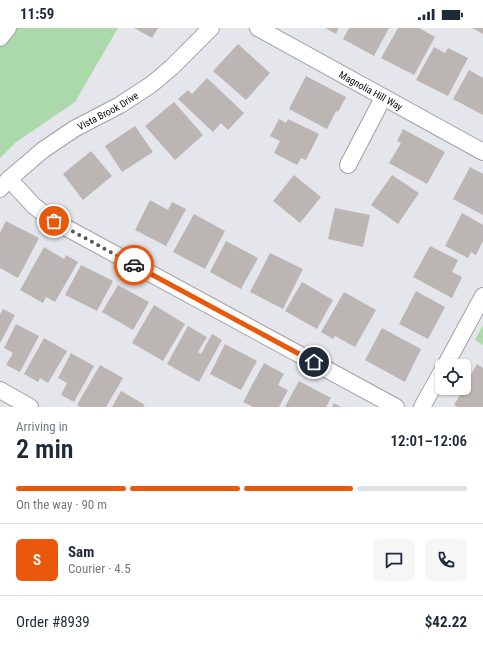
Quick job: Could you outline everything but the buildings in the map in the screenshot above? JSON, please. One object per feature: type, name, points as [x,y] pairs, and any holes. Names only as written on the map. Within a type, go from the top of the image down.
[{"type":"street","points":[[0,38],[8,28]]},
{"type":"street","name":"Vista Brook Drive","points":[[5,184],[43,150],[74,129],[120,105],[152,84],[172,67],[211,28]]},
{"type":"street","name":"Magnolia Hill Way","points":[[258,28],[483,152]]},
{"type":"street","points":[[348,165],[383,98]]},
{"type":"street","points":[[5,184],[54,221],[396,407]]},
{"type":"street","points":[[449,359],[483,296]]},
{"type":"street","points":[[422,407],[435,384]]},
{"type":"street","points":[[0,390],[30,407]]},
{"type":"green space","points":[[0,28],[118,28],[75,102],[15,143],[0,158]]},
{"type":"green space","points":[[483,325],[483,345],[475,340]]},
{"type":"way so far","points":[[54,221],[134,265]]},
{"type":"route","points":[[134,265],[314,362]]}]
